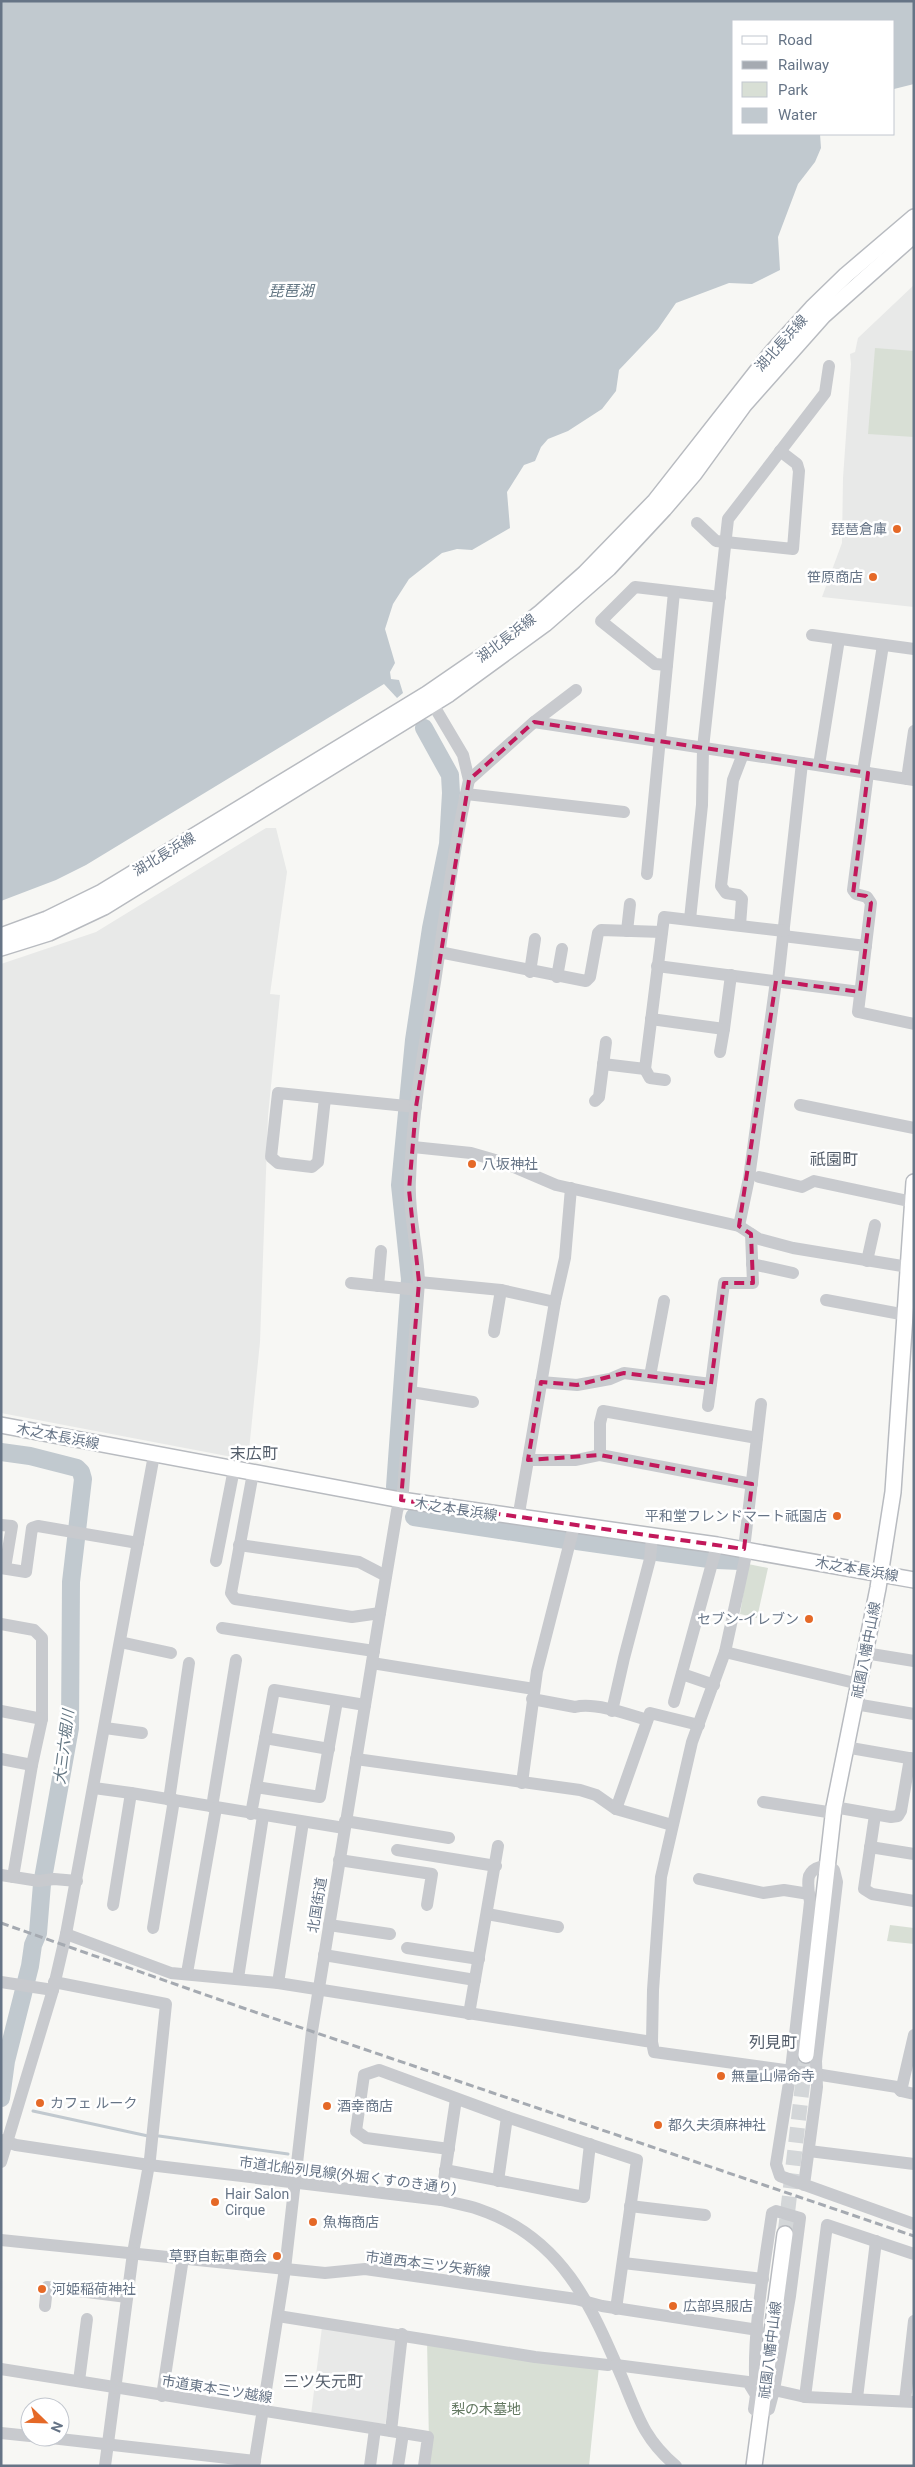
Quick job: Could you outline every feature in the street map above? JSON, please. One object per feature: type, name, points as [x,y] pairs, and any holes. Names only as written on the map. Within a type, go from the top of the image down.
[{"type":"main road","name":"湖北長浜線","points":[[1,948],[48,933],[104,907],[430,699],[507,639],[586,573],[655,500],[772,352],[846,274],[914,217]]},
{"type":"main road","name":"湖北長浜線","points":[[1,936],[47,919],[102,892],[499,659],[538,630],[609,568],[670,502],[744,405],[798,342],[845,294],[914,235]]},
{"type":"main road","name":"祇園八幡中山線","points":[[806,2055],[834,1810],[880,1573],[893,1492],[911,1268],[914,1182]]},
{"type":"main road","name":"木之本長浜線","points":[[1,1426],[29,1429],[154,1455],[401,1500],[746,1549],[914,1580]]},
{"type":"main road","name":"祇園八幡中山線","points":[[754,2466],[785,2234]]},
{"type":"street","points":[[690,919],[702,805],[704,748],[730,515],[825,393],[829,366]]},
{"type":"street","points":[[697,523],[716,541],[793,549],[799,471],[797,464],[780,451]]},
{"type":"street","points":[[667,665],[655,664],[601,621],[635,587],[720,597]]},
{"type":"street","points":[[647,874],[674,592]]},
{"type":"street","points":[[812,635],[914,649]]},
{"type":"street","points":[[819,765],[839,639]]},
{"type":"street","points":[[883,645],[866,772],[854,890],[856,894],[867,897],[871,903],[858,1012],[914,1024]]},
{"type":"street","points":[[469,780],[534,722],[576,690]]},
{"type":"street","points":[[430,699],[464,755],[469,780]]},
{"type":"street","points":[[534,722],[910,780],[914,731]]},
{"type":"street","points":[[740,925],[742,899],[738,895],[726,893],[722,886],[733,780],[743,754]]},
{"type":"street","points":[[739,1226],[749,1178],[784,933],[802,762]]},
{"type":"street","name":"北国街道","points":[[255,2463],[278,2316],[324,1955],[386,1576],[401,1500],[411,1392],[414,1288],[418,1259],[410,1201],[413,1146],[410,1106],[469,780]]},
{"type":"street","points":[[466,794],[624,812]]},
{"type":"street","points":[[627,931],[630,904]]},
{"type":"street","points":[[665,1080],[652,1079],[646,1074],[645,1069],[664,916],[740,925],[866,946]]},
{"type":"street","points":[[439,952],[530,972],[587,980],[590,977],[598,932],[605,928],[662,932]]},
{"type":"street","points":[[530,972],[535,939]]},
{"type":"street","points":[[557,977],[562,949]]},
{"type":"street","points":[[658,966],[860,992]]},
{"type":"street","points":[[720,1052],[731,975]]},
{"type":"street","points":[[651,1019],[724,1029]]},
{"type":"street","points":[[596,1101],[599,1097],[606,1042]]},
{"type":"street","points":[[603,1064],[645,1069]]},
{"type":"street","points":[[325,1098],[318,1162],[312,1167],[278,1163],[271,1157],[278,1093],[410,1106]]},
{"type":"street","points":[[800,1105],[914,1128]]},
{"type":"street","points":[[413,1146],[471,1154],[502,1162],[543,1180],[571,1188],[623,1198],[739,1226],[759,1239],[793,1248],[911,1268]]},
{"type":"street","points":[[759,1177],[802,1187],[814,1181],[913,1202]]},
{"type":"street","points":[[521,1518],[520,1507],[541,1382],[565,1258],[571,1188]]},
{"type":"street","points":[[867,1261],[875,1225]]},
{"type":"street","points":[[708,1406],[724,1283],[753,1284],[751,1234]]},
{"type":"street","points":[[378,1286],[382,1251]]},
{"type":"street","points":[[752,1264],[793,1274]]},
{"type":"street","points":[[351,1283],[414,1288],[501,1290],[555,1302]]},
{"type":"street","points":[[494,1332],[501,1290]]},
{"type":"street","points":[[826,1300],[906,1315]]},
{"type":"street","points":[[650,1376],[664,1301]]},
{"type":"street","points":[[541,1382],[577,1385],[610,1379],[624,1373],[711,1384]]},
{"type":"street","points":[[411,1392],[473,1402]]},
{"type":"street","points":[[761,1404],[746,1549],[725,1652],[692,1742],[661,1877],[653,1990],[652,2042],[654,2052],[804,2072],[897,2087],[908,2092],[914,2035]]},
{"type":"street","points":[[600,1455],[600,1423],[603,1412],[757,1438]]},
{"type":"street","points":[[1,2162],[4,2142],[53,1986],[66,1934],[154,1455]]},
{"type":"street","points":[[528,1460],[576,1460],[600,1455],[752,1484]]},
{"type":"street","points":[[216,1561],[234,1470]]},
{"type":"street","points":[[253,1473],[231,1593],[235,1599],[352,1617],[380,1614]]},
{"type":"street","points":[[1,1525],[12,1526],[3,1568],[26,1572],[32,1528],[38,1526],[138,1543]]},
{"type":"street","points":[[522,1782],[533,1694],[574,1526]]},
{"type":"street","points":[[612,1711],[650,1559],[652,1537]]},
{"type":"street","points":[[239,1545],[359,1562],[386,1576]]},
{"type":"street","points":[[674,1702],[717,1545]]},
{"type":"street","points":[[1,1624],[34,1630],[42,1638],[42,1718],[7,1876],[39,1881],[54,1879],[77,1881]]},
{"type":"street","points":[[222,1628],[373,1657],[647,1720]]},
{"type":"street","points":[[120,1642],[171,1653]]},
{"type":"street","points":[[725,1652],[859,1684]]},
{"type":"street","points":[[865,1653],[914,1661]]},
{"type":"street","points":[[187,1973],[236,1660]]},
{"type":"street","points":[[153,1928],[189,1663]]},
{"type":"street","points":[[682,1674],[714,1685]]},
{"type":"street","points":[[238,1978],[257,1815],[256,1787],[274,1690],[365,1705]]},
{"type":"street","points":[[256,1787],[320,1797],[337,1701]]},
{"type":"street","points":[[855,1704],[914,1714]]},
{"type":"street","points":[[1,1711],[42,1718]]},
{"type":"street","points":[[616,1809],[650,1712],[698,1725]]},
{"type":"street","points":[[105,1728],[142,1733]]},
{"type":"street","points":[[265,1738],[328,1749]]},
{"type":"street","points":[[764,1802],[896,1817],[900,1814],[908,1805],[912,1759],[845,1747]]},
{"type":"street","points":[[356,1759],[580,1790],[596,1795],[616,1809],[672,1826]]},
{"type":"street","points":[[1,1760],[32,1765]]},
{"type":"street","points":[[94,1788],[303,1822],[345,1824],[449,1838]]},
{"type":"street","points":[[113,1905],[131,1793]]},
{"type":"street","points":[[875,1815],[865,1891],[872,1894],[914,1901]]},
{"type":"street","points":[[278,1983],[303,1822]]},
{"type":"street","points":[[469,2014],[498,1846]]},
{"type":"street","points":[[870,1847],[914,1854]]},
{"type":"street","points":[[397,1850],[496,1866]]},
{"type":"street","points":[[339,1860],[432,1874],[427,1905]]},
{"type":"street","points":[[804,2072],[816,2061],[837,1882],[834,1870],[828,1866],[818,1868],[810,1875],[804,2072],[776,2164],[780,2176],[914,2224]]},
{"type":"street","points":[[699,1879],[763,1893],[784,1890],[809,1894]]},
{"type":"street","points":[[487,1914],[558,1926]]},
{"type":"street","points":[[329,1925],[390,1934]]},
{"type":"street","points":[[66,1934],[170,1973],[187,1973],[278,1983],[652,2042]]},
{"type":"street","points":[[407,1948],[479,1960]]},
{"type":"street","points":[[324,1955],[475,1980]]},
{"type":"street","points":[[1,1982],[26,1986],[53,1986],[166,2004],[149,2165],[133,2253],[105,2466]]},
{"type":"street","points":[[448,2149],[366,2138],[356,2131],[364,2075],[379,2070],[507,2117],[637,2160],[616,2309]]},
{"type":"street","points":[[804,2072],[817,2087],[804,2185]]},
{"type":"street","points":[[441,2200],[456,2099]]},
{"type":"street","points":[[498,2181],[507,2117]]},
{"type":"street","name":"市道北船列見線(外堀くすのき通り)","points":[[4,2142],[149,2165],[441,2200],[479,2209],[512,2224],[541,2243],[560,2263],[588,2302],[612,2365],[645,2432],[662,2454],[676,2466]]},
{"type":"street","points":[[445,2170],[584,2197],[590,2144]]},
{"type":"street","points":[[809,2151],[914,2164]]},
{"type":"street","points":[[630,2206],[705,2215]]},
{"type":"street","points":[[776,2210],[800,2218],[790,2296],[774,2390],[769,2409],[761,2414],[754,2409],[756,2395],[754,2376],[763,2279],[772,2213],[776,2210]]},
{"type":"street","points":[[805,2397],[827,2225],[914,2254]]},
{"type":"street","name":"市道西本三ツ矢新線","points":[[1,2240],[325,2273],[365,2269],[588,2302],[616,2309],[758,2330]]},
{"type":"street","points":[[857,2398],[876,2241]]},
{"type":"street","points":[[162,2396],[183,2258]]},
{"type":"street","points":[[623,2263],[763,2279]]},
{"type":"street","points":[[45,2306],[47,2287],[127,2297]]},
{"type":"street","points":[[278,2316],[402,2334],[535,2357],[748,2382],[756,2395]]},
{"type":"street","points":[[79,2381],[87,2318]]},
{"type":"street","points":[[774,2390],[805,2397],[909,2401],[914,2321]]},
{"type":"street","points":[[398,2466],[397,2432],[402,2334]]},
{"type":"street","name":"市道東本三ツ越線","points":[[1,2369],[428,2437],[424,2466]]},
{"type":"street","points":[[370,2466],[376,2429]]},
{"type":"street","points":[[1,2432],[20,2435]]},
{"type":"street","points":[[70,2440],[255,2463]]},
{"type":"highlighted area","points":[[534,722],[868,773],[853,894],[866,896],[871,903],[860,992],[776,981],[739,1226],[751,1234],[753,1283],[724,1283],[711,1384],[624,1373],[577,1385],[541,1382],[528,1460],[600,1455],[752,1484],[744,1549],[401,1500],[419,1282],[409,1190],[416,1107],[469,780]]},
{"type":"shaded area","points":[[914,285],[914,607],[822,597],[842,543],[843,478],[851,364],[850,354],[855,352],[858,338]]},
{"type":"shaded area","points":[[266,828],[276,828],[287,872],[270,994],[280,995],[268,1116],[260,1342],[248,1460],[1,1413],[1,964],[96,932]]},
{"type":"shaded area","points":[[322,2327],[397,2337],[385,2427],[311,2415]]},
{"type":"green space","points":[[875,348],[914,351],[914,437],[868,434]]},
{"type":"green space","points":[[748,1564],[768,1568],[757,1618],[740,1614]]},
{"type":"green space","points":[[890,1925],[914,1928],[914,1944],[887,1941]]},
{"type":"green space","name":"梨の木墓地","points":[[427,2339],[599,2366],[589,2466],[426,2466],[429,2443]]},
{"type":"water","name":"琵琶湖","points":[[1,1],[914,1],[914,84],[895,89],[895,20],[732,20],[732,135],[820,135],[821,148],[815,162],[798,184],[778,237],[780,270],[752,284],[729,283],[676,303],[658,329],[619,370],[616,391],[602,409],[568,431],[548,439],[541,447],[535,461],[524,465],[507,492],[510,528],[472,550],[457,549],[442,553],[409,579],[393,604],[385,629],[395,663],[390,672],[391,679],[399,680],[403,693],[397,698],[384,684],[86,865],[56,880],[1,901]]},
{"type":"waterway","points":[[395,1487],[410,1279],[400,1185],[414,1040],[431,928],[448,844],[451,793],[450,775],[424,728]]},
{"type":"waterway","name":"大三六堀川","points":[[1,1452],[30,1456],[77,1468],[81,1472],[83,1479],[71,1582],[70,1728],[42,1884],[38,1933],[33,1945],[30,1966],[6,2061],[1,2098]]},
{"type":"waterway","points":[[414,1517],[566,1540]]},
{"type":"waterway","points":[[577,1541],[647,1551]]},
{"type":"waterway","points":[[657,1552],[709,1559]]},
{"type":"waterway","points":[[717,1560],[740,1561]]},
{"type":"waterway","points":[[33,2111],[148,2136]]},
{"type":"waterway","points":[[159,2136],[288,2154]]},
{"type":"tunnel","points":[[785,2234],[806,2055]]},
{"type":"railway","points":[[1,1923],[246,2009],[914,2236]]},
{"type":"place","name":"琵琶倉庫","points":[[897,529]]},
{"type":"place","name":"笹原商店","points":[[873,577]]},
{"type":"place","name":"八坂神社","points":[[472,1164]]},
{"type":"place","name":"平和堂フレンドマート祇園店","points":[[837,1516]]},
{"type":"place","name":"セブン-イレブン","points":[[809,1619]]},
{"type":"place","name":"無量山帰命寺","points":[[721,2076]]},
{"type":"place","name":"カフェ ルーク","points":[[40,2103]]},
{"type":"place","name":"酒幸商店","points":[[327,2106]]},
{"type":"place","name":"都久夫須麻神社","points":[[658,2125]]},
{"type":"place","name":"Hair Salon Cirque","points":[[215,2202]]},
{"type":"place","name":"魚梅商店","points":[[313,2222]]},
{"type":"place","name":"草野自転車商会","points":[[277,2256]]},
{"type":"place","name":"河姫稲荷神社","points":[[42,2289]]},
{"type":"place","name":"広部呉服店","points":[[673,2306]]},
{"type":"district","name":"祇園町","points":[[834,1159]]},
{"type":"district","name":"末広町","points":[[254,1453]]},
{"type":"district","name":"列見町","points":[[773,2042]]},
{"type":"district","name":"三ツ矢元町","points":[[323,2381]]}]
